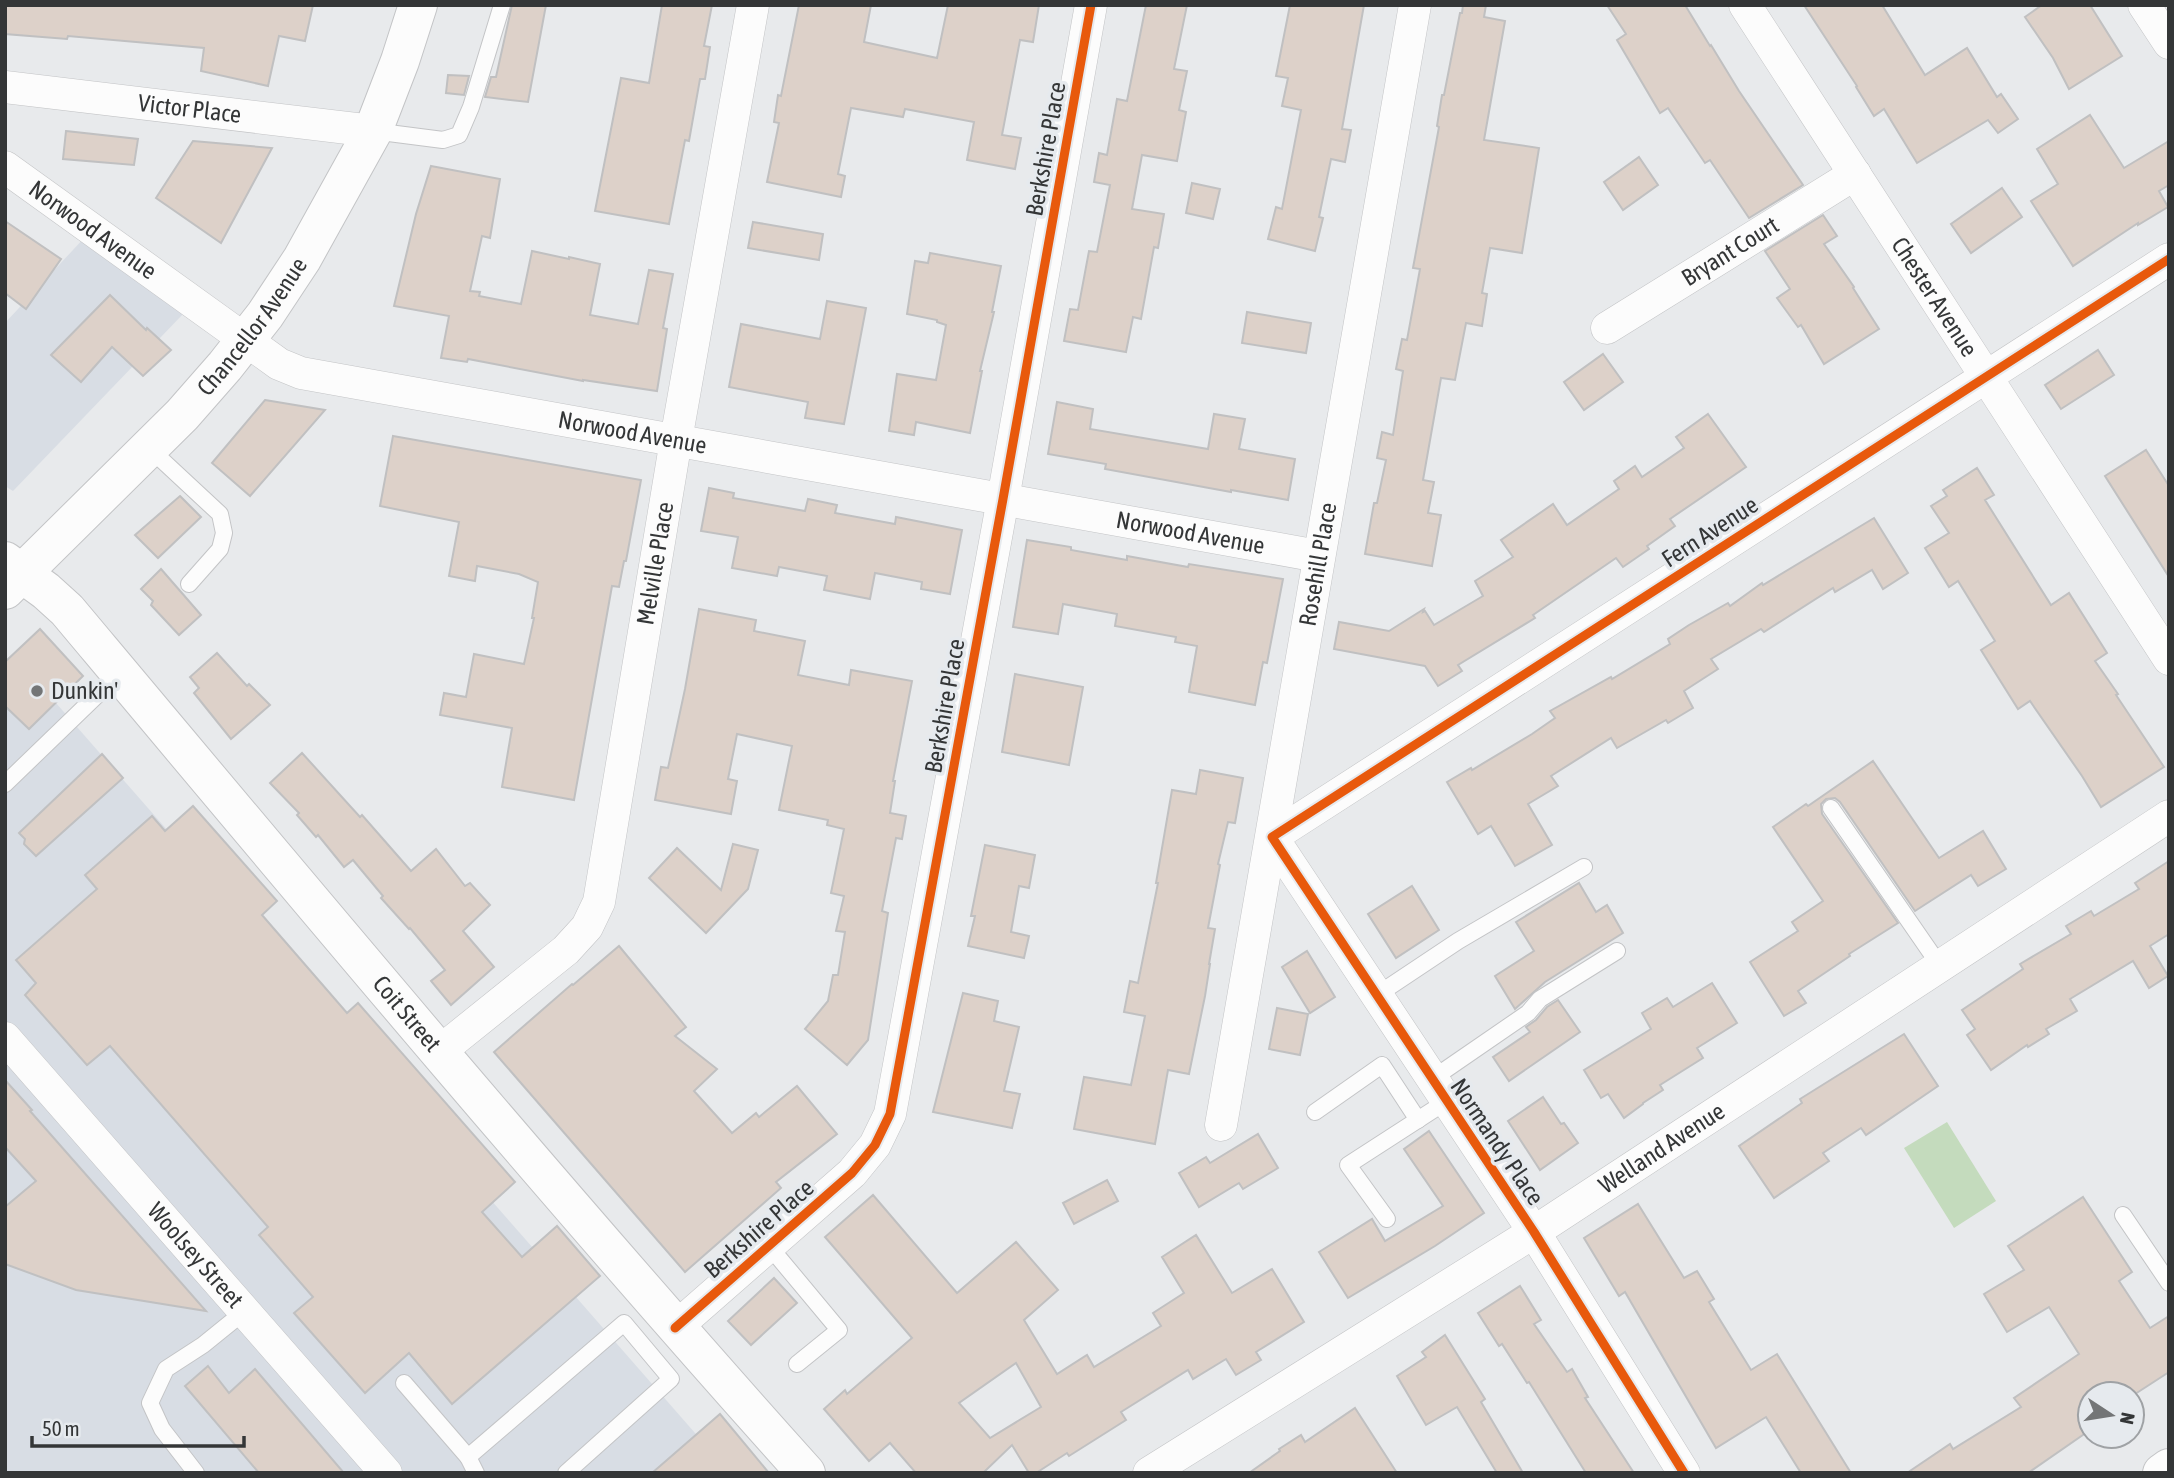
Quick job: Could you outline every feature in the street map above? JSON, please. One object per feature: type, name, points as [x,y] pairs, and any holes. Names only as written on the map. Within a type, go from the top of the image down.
[{"type":"main road","name":"Chancellor Avenue","points":[[11,575],[149,448],[197,399],[246,340],[302,259],[373,131],[418,5]]},
{"type":"main road","name":"Coit Street","points":[[11,575],[46,590],[67,610],[439,1052],[676,1328],[806,1473]]},
{"type":"main road","points":[[2162,1473],[2169,1468]]},
{"type":"street","name":"Melville Place","points":[[439,1052],[566,950],[587,927],[599,902],[676,440],[753,5]]},
{"type":"street","name":"Berkshire Place","points":[[676,1328],[852,1173],[875,1145],[890,1114],[1091,5]]},
{"type":"street","name":"Rosehill Place","points":[[1222,1125],[1415,5]]},
{"type":"street","name":"Chester Avenue","points":[[1745,5],[2169,659]]},
{"type":"street","points":[[2144,5],[2169,43]]},
{"type":"street","name":"Victor Place","points":[[5,87],[373,131]]},
{"type":"street","name":"Norwood Avenue","points":[[5,167],[279,364],[301,373],[1318,556]]},
{"type":"street","name":"Bryant Court","points":[[1607,328],[1855,174]]},
{"type":"street","name":"Fern Avenue","points":[[1272,836],[2169,259]]},
{"type":"street","name":"Welland Avenue","points":[[1149,1473],[1534,1232],[2169,816]]},
{"type":"street","name":"Normandy Place","points":[[1272,836],[1534,1232],[1684,1473]]},
{"type":"street","name":"Woolsey Street","points":[[5,1038],[386,1473]]},
{"type":"lane","points":[[373,131],[443,140],[459,135],[471,107],[502,5]]},
{"type":"lane","points":[[149,448],[220,514],[224,533],[220,550],[189,584]]},
{"type":"lane","points":[[5,784],[120,673]]},
{"type":"lane","points":[[1831,808],[1940,966]]},
{"type":"lane","points":[[1377,995],[1458,941],[1584,867]]},
{"type":"lane","points":[[1387,1219],[1348,1165],[1418,1120],[1440,1090],[1528,1013],[1540,999],[1617,951]]},
{"type":"lane","points":[[1315,1112],[1382,1065],[1418,1120]]},
{"type":"lane","points":[[2123,1215],[2169,1283]]},
{"type":"lane","points":[[769,1246],[839,1331],[797,1364]]},
{"type":"lane","points":[[196,1473],[162,1429],[150,1403],[166,1368],[203,1345],[246,1311]]},
{"type":"lane","points":[[468,1457],[624,1323],[671,1379],[566,1473]]},
{"type":"lane","points":[[404,1382],[468,1457],[476,1473]]},
{"type":"shaded area","points":[[86,236],[183,314],[13,491],[5,486],[5,323]]},
{"type":"shaded area","points":[[21,663],[730,1473],[5,1473],[5,679]]},
{"type":"green space","points":[[1947,1122],[1996,1201],[1954,1228],[1904,1148]]},
{"type":"building","points":[[5,5],[313,5],[305,41],[279,36],[268,86],[201,71],[204,48],[68,36],[67,39],[5,34]]},
{"type":"building","points":[[512,5],[546,5],[528,102],[485,97],[491,77],[496,77]]},
{"type":"building","points":[[662,5],[712,5],[704,46],[710,47],[705,79],[700,79],[689,141],[685,140],[669,224],[595,211],[621,78],[649,83]]},
{"type":"building","points":[[799,5],[871,5],[864,42],[937,58],[948,5],[1039,5],[1033,42],[1020,40],[1002,135],[1021,138],[1015,169],[967,160],[974,122],[905,109],[903,117],[851,108],[838,174],[845,176],[841,197],[767,182],[779,123],[774,122],[778,95],[781,96]]},
{"type":"building","points":[[1146,5],[1187,5],[1174,69],[1187,71],[1179,110],[1186,112],[1177,161],[1142,155],[1132,209],[1164,214],[1158,248],[1154,247],[1141,319],[1133,317],[1126,352],[1064,341],[1070,309],[1078,310],[1089,251],[1097,252],[1110,185],[1094,182],[1099,153],[1107,155],[1117,99],[1127,101]]},
{"type":"building","points":[[1290,5],[1364,5],[1342,129],[1351,130],[1345,162],[1331,159],[1319,217],[1323,218],[1315,251],[1268,239],[1276,207],[1282,209],[1301,110],[1282,106],[1288,78],[1276,76]]},
{"type":"building","points":[[1463,5],[1486,5],[1484,17],[1505,21],[1484,140],[1539,148],[1522,253],[1490,248],[1482,293],[1487,294],[1482,326],[1466,323],[1455,380],[1441,378],[1423,480],[1434,482],[1428,513],[1441,515],[1432,566],[1365,554],[1374,503],[1377,503],[1386,460],[1377,458],[1382,432],[1393,435],[1403,371],[1396,369],[1402,339],[1407,340],[1420,269],[1413,268],[1439,127],[1442,95]]},
{"type":"building","points":[[1607,5],[1685,5],[1803,185],[1749,218],[1710,160],[1705,163],[1668,108],[1660,113],[1617,40],[1626,34]]},
{"type":"building","points":[[1804,5],[1882,5],[1925,75],[1967,48],[1997,97],[2001,94],[2018,119],[1998,133],[1988,120],[1917,163],[1884,109],[1874,116]]},
{"type":"building","points":[[2042,5],[2090,5],[2122,56],[2069,89],[2053,58],[2025,17]]},
{"type":"building","points":[[448,75],[469,76],[464,95],[446,93]]},
{"type":"building","points":[[2090,115],[2124,168],[2169,141],[2169,185],[2159,191],[2168,207],[2138,223],[2073,266],[2031,201],[2058,184],[2037,149]]},
{"type":"building","points":[[66,131],[138,139],[134,165],[63,159]]},
{"type":"building","points":[[193,141],[272,148],[221,243],[156,198]]},
{"type":"building","points":[[1639,157],[1658,185],[1623,210],[1604,182]]},
{"type":"building","points":[[431,166],[500,179],[490,238],[482,236],[470,291],[480,292],[479,296],[521,304],[532,251],[569,257],[600,264],[590,315],[638,324],[649,270],[673,274],[663,328],[667,329],[657,391],[583,381],[468,359],[467,362],[441,358],[449,316],[394,306],[416,214]]},
{"type":"building","points":[[1192,183],[1220,189],[1213,219],[1186,213]]},
{"type":"building","points":[[2002,188],[2022,217],[1971,253],[1951,224]]},
{"type":"building","points":[[1823,215],[1837,236],[1824,244],[1879,329],[1824,364],[1801,325],[1798,327],[1777,298],[1790,289],[1765,251]]},
{"type":"building","points":[[5,221],[61,259],[26,309],[5,293]]},
{"type":"building","points":[[753,222],[823,234],[819,260],[748,248]]},
{"type":"building","points":[[930,253],[1001,266],[970,433],[916,422],[914,435],[889,431],[897,374],[936,380],[946,325],[937,320],[907,314],[915,261],[928,263]]},
{"type":"building","points":[[110,295],[171,350],[143,376],[112,347],[81,382],[51,355]]},
{"type":"building","points":[[827,301],[866,308],[844,424],[805,418],[808,402],[729,387],[741,324],[820,339]]},
{"type":"building","points":[[1247,312],[1311,323],[1306,353],[1242,343]]},
{"type":"building","points":[[2098,350],[2114,375],[2061,409],[2045,385]]},
{"type":"building","points":[[1603,354],[1623,382],[1584,410],[1564,382]]},
{"type":"building","points":[[265,400],[325,410],[250,496],[212,463]]},
{"type":"building","points":[[1057,402],[1093,409],[1090,429],[1208,449],[1214,414],[1245,419],[1239,449],[1295,459],[1288,500],[1105,469],[1106,464],[1048,454]]},
{"type":"building","points":[[1708,414],[1746,467],[1670,519],[1675,526],[1647,546],[1649,549],[1623,567],[1616,558],[1533,615],[1535,618],[1458,665],[1462,671],[1438,686],[1425,666],[1334,649],[1339,622],[1389,631],[1424,609],[1423,612],[1425,611],[1434,625],[1483,596],[1475,581],[1513,557],[1501,540],[1553,504],[1567,525],[1619,489],[1614,481],[1635,466],[1642,477],[1684,448],[1676,437]]},
{"type":"building","points":[[393,436],[641,480],[619,587],[612,586],[574,800],[502,787],[512,728],[440,715],[444,693],[466,697],[474,654],[524,664],[534,618],[538,582],[519,574],[477,566],[475,581],[449,576],[459,522],[380,506]]},
{"type":"building","points":[[2146,450],[2169,486],[2169,577],[2105,476]]},
{"type":"building","points":[[1977,468],[1994,495],[1985,500],[2051,605],[2069,593],[2107,653],[2095,661],[2164,767],[2101,807],[2030,701],[2018,709],[1981,650],[1995,641],[1958,581],[1949,587],[1925,548],[1949,533],[1931,506],[1947,496],[1943,490]]},
{"type":"building","points":[[709,488],[734,493],[733,498],[805,511],[808,499],[837,505],[835,513],[895,524],[896,517],[962,530],[950,594],[921,589],[922,582],[875,573],[870,599],[824,590],[827,576],[779,567],[777,576],[732,568],[738,537],[701,531]]},
{"type":"building","points":[[180,496],[201,517],[158,558],[135,535]]},
{"type":"building","points":[[1874,518],[1908,573],[1883,589],[1872,570],[1835,592],[1833,588],[1764,632],[1761,629],[1711,659],[1718,669],[1684,691],[1693,708],[1617,748],[1611,738],[1551,776],[1558,786],[1528,804],[1552,845],[1515,866],[1491,826],[1478,834],[1447,782],[1532,734],[1555,718],[1550,711],[1611,677],[1612,679],[1670,644],[1668,639],[1689,625],[1728,603],[1730,606],[1762,583],[1763,585]]},
{"type":"building","points":[[1027,540],[1127,560],[1127,556],[1283,579],[1267,663],[1263,662],[1255,705],[1189,692],[1197,646],[1175,642],[1176,637],[1115,626],[1117,614],[1063,604],[1058,634],[1013,627]]},
{"type":"building","points":[[161,569],[201,615],[179,635],[151,605],[153,601],[141,589]]},
{"type":"building","points":[[699,609],[756,620],[754,631],[805,641],[798,675],[849,685],[851,670],[912,681],[893,781],[890,813],[906,816],[902,839],[896,838],[882,911],[888,913],[868,1040],[847,1065],[805,1029],[828,1001],[833,975],[838,975],[845,932],[836,931],[844,896],[831,893],[844,829],[827,825],[828,820],[779,810],[792,746],[737,734],[728,779],[737,781],[731,814],[655,800],[661,767],[668,768]]},
{"type":"building","name":"Dunkin'","points":[[40,629],[83,676],[29,729],[5,706],[5,662]]},
{"type":"building","points":[[217,653],[247,686],[249,684],[270,705],[231,739],[194,693],[199,688],[190,677]]},
{"type":"building","points":[[1015,674],[1083,687],[1069,765],[1002,752]]},
{"type":"building","points":[[302,753],[411,871],[436,849],[465,886],[470,883],[490,905],[463,931],[494,967],[451,1005],[431,981],[445,970],[381,898],[383,896],[353,860],[344,867],[270,783]]},
{"type":"building","points":[[102,754],[123,778],[36,856],[24,844],[25,839],[19,833]]},
{"type":"building","points":[[1873,761],[1939,858],[1983,831],[2006,869],[1978,886],[1971,875],[1915,911],[1840,802],[1835,798],[1826,799],[1821,804],[1822,814],[1898,923],[1798,991],[1806,1003],[1784,1016],[1750,962],[1798,931],[1792,922],[1823,901],[1773,827]]},
{"type":"building","points":[[1200,770],[1243,778],[1235,823],[1228,822],[1218,864],[1220,865],[1208,928],[1215,929],[1189,1074],[1168,1070],[1155,1144],[1074,1129],[1084,1077],[1131,1085],[1145,1016],[1124,1012],[1130,981],[1138,983],[1158,883],[1172,790],[1196,794]]},
{"type":"building","points":[[193,806],[277,901],[262,915],[347,1013],[358,1003],[515,1182],[482,1212],[522,1257],[557,1226],[600,1276],[452,1404],[409,1353],[365,1393],[294,1313],[313,1297],[259,1235],[268,1227],[110,1046],[87,1065],[25,995],[36,983],[16,960],[97,889],[85,875],[152,816],[165,831]]},
{"type":"building","points":[[733,844],[758,850],[748,889],[706,933],[649,878],[677,848],[721,890]]},
{"type":"building","points":[[985,845],[1035,855],[1029,888],[1019,886],[1011,932],[1029,936],[1024,958],[968,946]]},
{"type":"building","points":[[2169,861],[2169,934],[2150,946],[2168,976],[2149,988],[2133,961],[2070,999],[2077,1011],[2046,1029],[2049,1034],[2028,1047],[2027,1045],[1991,1070],[1967,1035],[1975,1029],[1962,1010],[2023,969],[2020,964],[2071,934],[2066,926],[2091,911],[2094,916],[2139,889],[2135,883]]},
{"type":"building","points":[[1579,883],[1596,912],[1607,905],[1623,933],[1545,982],[1515,1009],[1495,976],[1534,951],[1516,922]]},
{"type":"building","points":[[1412,886],[1439,930],[1396,958],[1368,914]]},
{"type":"building","points":[[619,946],[686,1027],[675,1036],[717,1069],[694,1091],[732,1133],[756,1113],[759,1117],[797,1086],[837,1134],[776,1182],[781,1188],[685,1272],[494,1052]]},
{"type":"building","points":[[1307,951],[1335,997],[1310,1013],[1282,967]]},
{"type":"building","points":[[1712,983],[1737,1023],[1697,1048],[1703,1058],[1660,1085],[1663,1090],[1624,1118],[1608,1094],[1601,1098],[1584,1070],[1651,1029],[1642,1013],[1667,998],[1673,1007]]},
{"type":"building","points":[[963,993],[998,1001],[994,1021],[1019,1027],[1004,1091],[1020,1094],[1012,1128],[933,1112]]},
{"type":"building","points":[[1558,1000],[1580,1032],[1509,1081],[1493,1057],[1530,1032],[1526,1027]]},
{"type":"building","points":[[1277,1008],[1308,1014],[1300,1055],[1269,1049]]},
{"type":"building","points":[[1904,1034],[1938,1086],[1866,1135],[1861,1128],[1823,1153],[1829,1161],[1774,1198],[1739,1146],[1802,1103],[1800,1099]]},
{"type":"building","points":[[5,1080],[206,1311],[76,1290],[5,1264],[5,1207],[36,1181],[5,1147]]},
{"type":"building","points":[[1543,1097],[1578,1143],[1540,1170],[1508,1121]]},
{"type":"building","points":[[1429,1131],[1484,1213],[1348,1298],[1319,1252],[1372,1219],[1385,1241],[1443,1206],[1404,1149]]},
{"type":"building","points":[[1258,1134],[1278,1168],[1243,1189],[1239,1183],[1199,1207],[1179,1173],[1206,1157],[1210,1163]]},
{"type":"building","points":[[1107,1180],[1118,1201],[1074,1224],[1063,1203]]},
{"type":"building","points":[[873,1195],[957,1293],[1016,1242],[1058,1290],[1024,1320],[1057,1374],[1087,1355],[1094,1367],[1161,1326],[1153,1313],[1184,1293],[1162,1257],[1196,1235],[1232,1293],[1272,1269],[1304,1322],[1256,1352],[1261,1360],[1236,1375],[1226,1359],[1193,1379],[1188,1370],[1121,1412],[1126,1420],[1036,1473],[1029,1473],[1012,1445],[983,1473],[916,1473],[890,1443],[869,1461],[824,1409],[845,1390],[847,1394],[912,1338],[825,1237]],"holes":[[[1016,1363],[1041,1407],[990,1438],[959,1403]]]},
{"type":"building","points":[[2083,1197],[2132,1272],[2119,1281],[2150,1328],[2169,1316],[2169,1372],[2146,1387],[2146,1380],[2076,1380],[2076,1440],[2028,1473],[1907,1473],[1950,1444],[1953,1449],[2021,1407],[2014,1398],[2079,1354],[2049,1307],[2007,1332],[1984,1294],[2024,1270],[2008,1246]]},
{"type":"building","points":[[1638,1204],[1684,1278],[1697,1271],[1714,1299],[1709,1302],[1751,1370],[1777,1354],[1851,1473],[1801,1473],[1766,1417],[1716,1448],[1625,1292],[1619,1296],[1584,1238]]},
{"type":"building","points":[[774,1278],[797,1303],[751,1345],[728,1321]]},
{"type":"building","points":[[1520,1286],[1541,1320],[1534,1324],[1567,1372],[1572,1369],[1588,1397],[1585,1398],[1634,1473],[1586,1473],[1529,1382],[1527,1383],[1502,1344],[1499,1346],[1478,1313]]},
{"type":"building","points":[[1445,1335],[1485,1399],[1481,1402],[1523,1473],[1497,1473],[1457,1407],[1426,1425],[1397,1376],[1426,1357],[1422,1352]]},
{"type":"building","points":[[208,1366],[229,1393],[255,1369],[344,1473],[259,1473],[185,1386]]},
{"type":"building","points":[[1355,1408],[1397,1473],[1249,1473],[1301,1435],[1305,1442]]},
{"type":"building","points":[[720,1414],[769,1473],[652,1473]]},
{"type":"cycle path","points":[[675,1328],[852,1173],[875,1145],[890,1114],[1091,5]]},
{"type":"cycle path","points":[[1684,1473],[1534,1232],[1272,837],[2169,259]]},
{"type":"place","name":"Dunkin'","points":[[37,691]]}]
